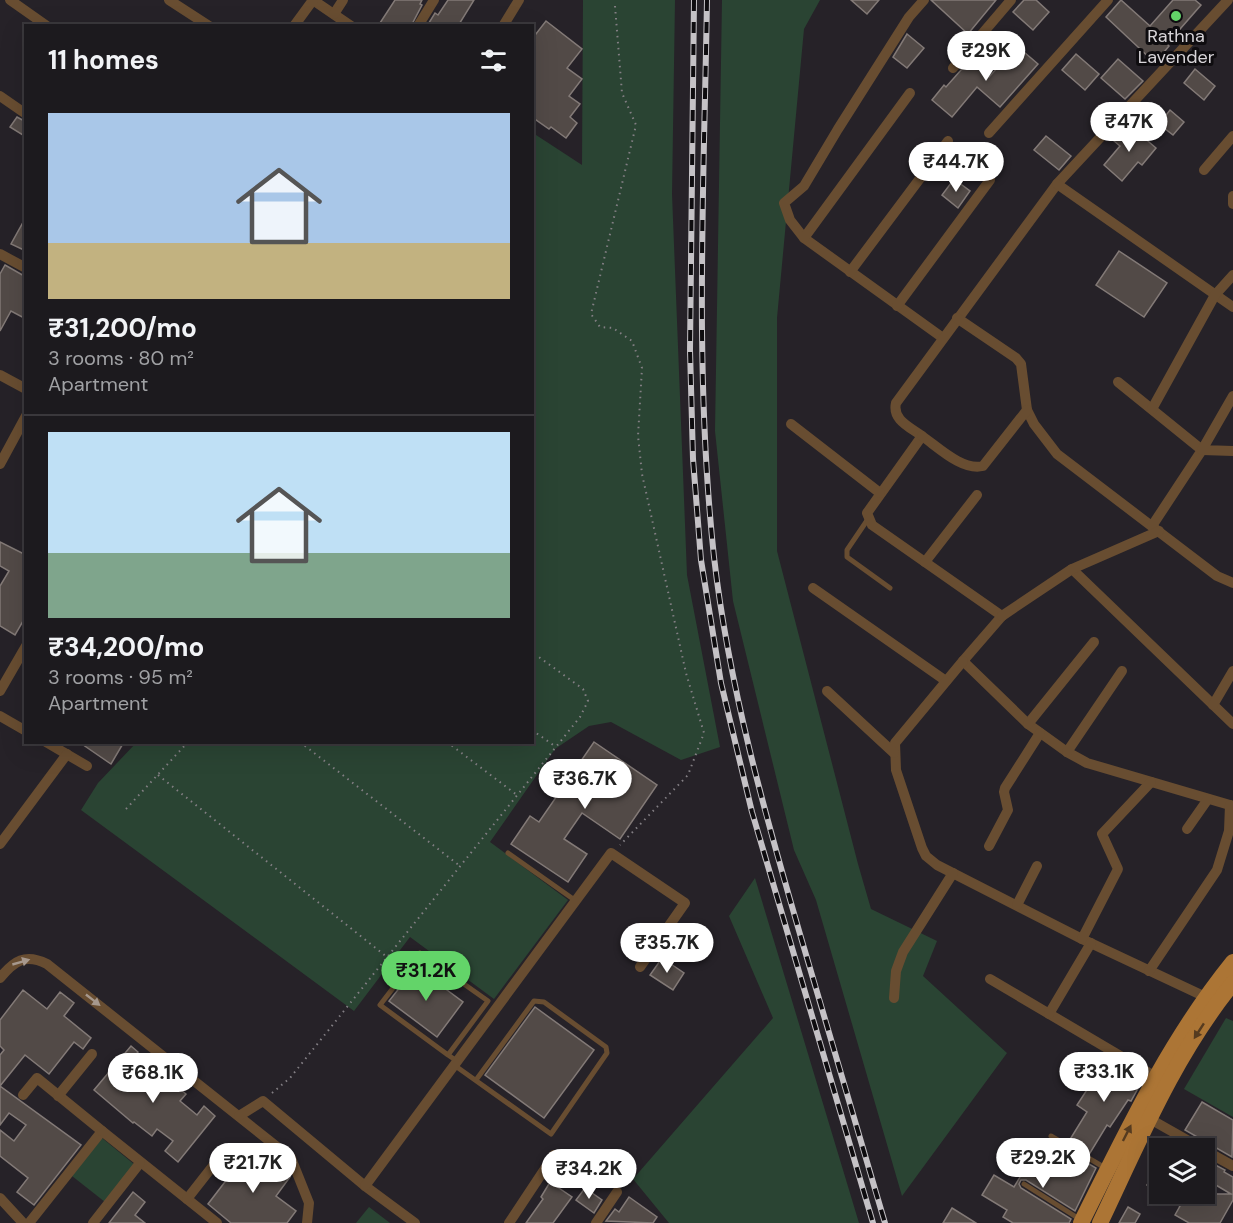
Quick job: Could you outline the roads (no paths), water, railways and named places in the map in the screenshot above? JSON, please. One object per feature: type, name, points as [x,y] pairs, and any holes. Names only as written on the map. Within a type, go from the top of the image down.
[{"type":"main road","points":[[1082,1222],[1156,1077],[1211,1000],[1233,963]]},
{"type":"main road","points":[[1100,1223],[1211,1000],[1233,983]]},
{"type":"street","points":[[10,0],[44,24]]},
{"type":"street","points":[[169,0],[206,24]]},
{"type":"street","points":[[295,24],[313,0],[348,24]]},
{"type":"street","points":[[334,14],[343,0]]},
{"type":"street","points":[[419,24],[434,0]]},
{"type":"street","points":[[504,24],[519,0]]},
{"type":"street","points":[[924,0],[909,17],[804,186],[784,202],[790,220],[804,238],[943,338]]},
{"type":"street","points":[[953,68],[1011,0]]},
{"type":"street","points":[[989,133],[1108,0]]},
{"type":"street","points":[[1027,410],[983,466],[974,468],[964,464],[922,436],[897,418],[894,412],[896,404],[957,318],[1057,184],[1228,0]]},
{"type":"street","points":[[804,238],[910,93]]},
{"type":"street","points":[[0,96],[24,113]]},
{"type":"street","points":[[1204,170],[1233,136]]},
{"type":"street","points":[[850,272],[948,141]]},
{"type":"street","points":[[897,306],[990,180]]},
{"type":"street","points":[[1057,184],[1233,307]]},
{"type":"street","points":[[1233,196],[1233,204]]},
{"type":"street","points":[[0,254],[24,267]]},
{"type":"street","points":[[1152,409],[1215,295],[1233,275]]},
{"type":"street","points":[[957,318],[1016,358],[1021,364],[1027,410],[1034,424],[1057,454],[1217,576],[1233,583]]},
{"type":"street","points":[[0,375],[24,388]]},
{"type":"street","points":[[1118,382],[1202,450],[1233,451]]},
{"type":"street","points":[[1211,1000],[1087,941],[937,865],[926,856],[922,848],[896,770],[894,753],[895,743],[1002,616],[1072,569],[1155,529],[1233,396]]},
{"type":"street","points":[[0,464],[24,420]]},
{"type":"street","points":[[791,424],[880,493]]},
{"type":"street","points":[[922,436],[880,493],[867,513],[868,519],[872,525],[1002,616]]},
{"type":"street","points":[[925,562],[977,495]]},
{"type":"street","points":[[1072,569],[1233,724]]},
{"type":"street","points":[[813,588],[946,681]]},
{"type":"street","points":[[1028,724],[1094,642]]},
{"type":"street","points":[[0,691],[24,649]]},
{"type":"street","points":[[963,661],[1028,724],[1087,764],[1231,806],[1229,831],[1217,870],[1149,970]]},
{"type":"street","points":[[1067,752],[1122,671]]},
{"type":"street","points":[[1213,705],[1233,671]]},
{"type":"street","points":[[827,691],[894,753]]},
{"type":"street","points":[[0,716],[24,730]]},
{"type":"street","points":[[989,846],[1008,810],[1005,788],[1040,733]]},
{"type":"street","points":[[50,744],[87,766]]},
{"type":"street","points":[[0,844],[67,754]]},
{"type":"street","points":[[1049,1014],[1087,941],[1118,869],[1102,834],[1151,782]]},
{"type":"street","points":[[1187,829],[1208,799]]},
{"type":"street","points":[[365,1186],[453,1060],[611,853],[685,903],[640,967]]},
{"type":"street","points":[[1017,905],[1037,866]]},
{"type":"street","points":[[894,998],[896,971],[903,952],[953,873]]},
{"type":"street","points":[[0,978],[10,966],[21,960],[34,959],[47,964],[239,1116],[291,1158],[309,1203],[307,1223]]},
{"type":"street","points":[[990,979],[1156,1077]]},
{"type":"street","points":[[58,1096],[92,1054]]},
{"type":"street","points":[[23,1095],[37,1078],[217,1223]]},
{"type":"street","points":[[239,1116],[263,1101],[365,1186],[415,1223]]},
{"type":"street","points":[[1150,1119],[1184,1138]]},
{"type":"street","points":[[29,1223],[102,1131]]},
{"type":"street","points":[[509,1223],[554,1155]]},
{"type":"street","points":[[1215,1155],[1233,1166]]},
{"type":"street","points":[[187,1199],[216,1162]]},
{"type":"street","points":[[93,1223],[140,1163]]},
{"type":"street","points":[[596,1223],[617,1192]]},
{"type":"street","points":[[0,1198],[23,1223]]},
{"type":"lane","points":[[868,519],[847,550],[847,557],[890,588]]},
{"type":"lane","points":[[508,853],[576,901]]},
{"type":"lane","points":[[453,1060],[488,1001],[420,953],[380,1005],[476,1080],[551,1134],[607,1053],[606,1047],[544,1002],[534,1001],[476,1080]]},
{"type":"lane","points":[[1051,1136],[1108,1170]]},
{"type":"lane","points":[[1024,1184],[1082,1222]]},
{"type":"railway","points":[[694,0],[690,350],[693,459],[701,560],[721,683],[752,812],[873,1223]]},
{"type":"railway","points":[[707,0],[702,348],[708,488],[721,606],[739,703],[762,798],[885,1223]]},
{"type":"place","name":"Rathna Lavender","points":[[1176,16]]}]
